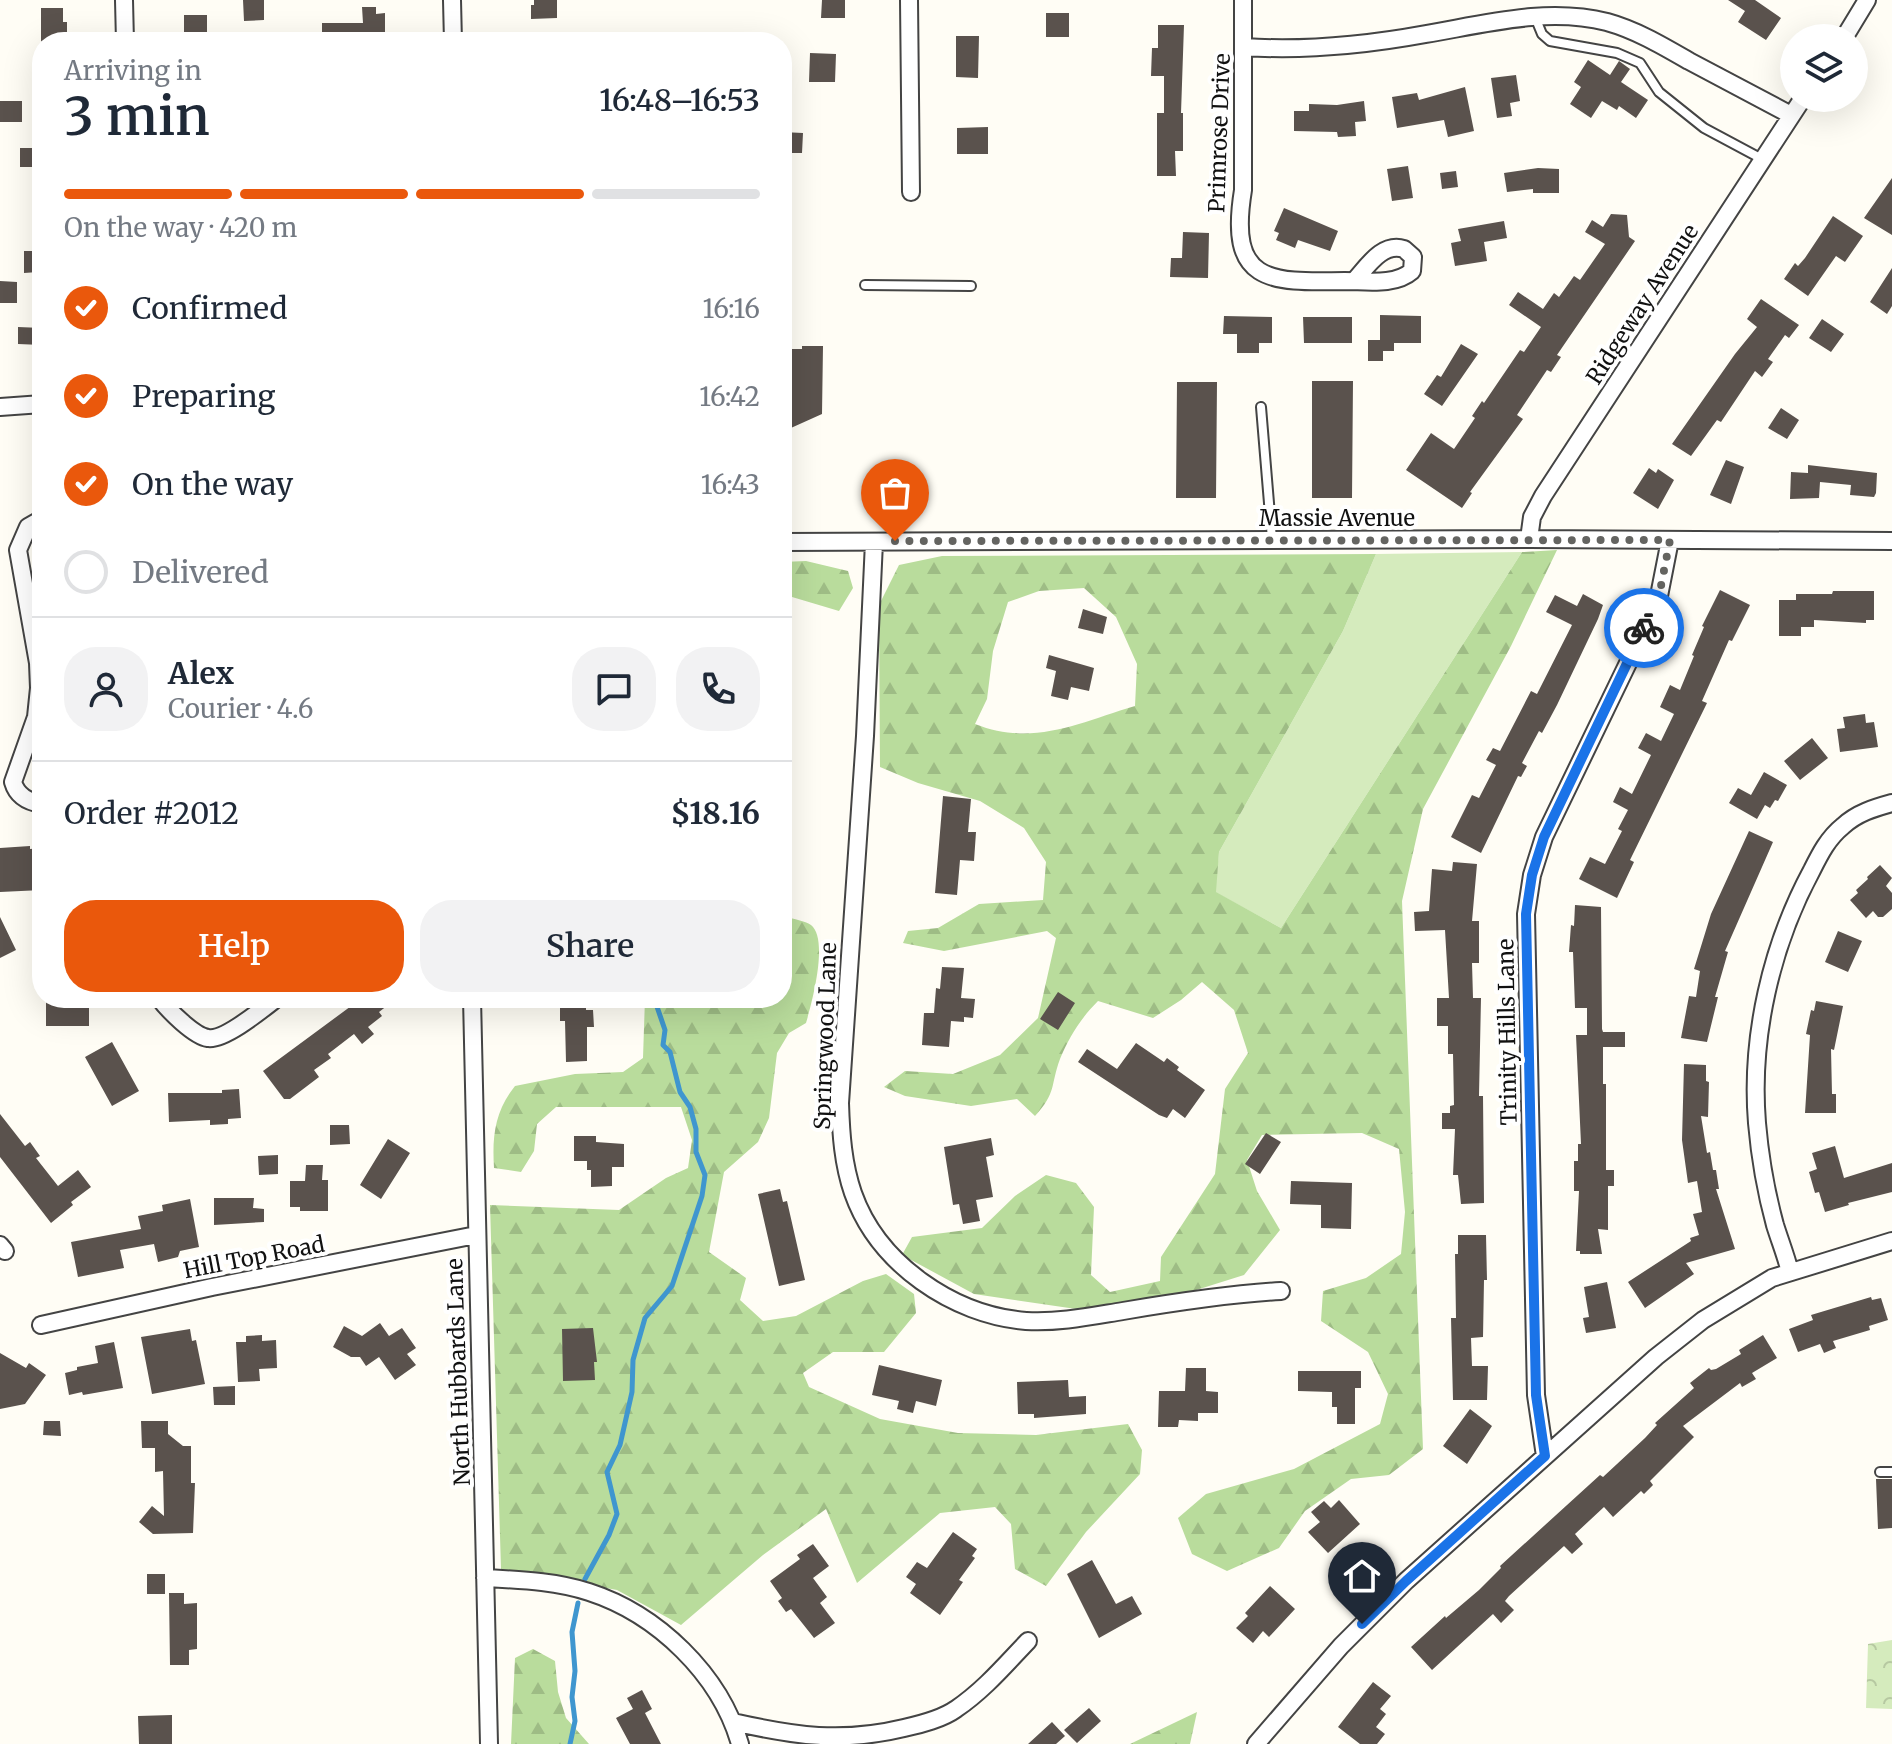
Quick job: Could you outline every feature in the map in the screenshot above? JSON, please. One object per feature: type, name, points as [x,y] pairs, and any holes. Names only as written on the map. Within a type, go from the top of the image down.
[{"type":"street","points":[[124,0],[125,32]]},
{"type":"street","points":[[452,0],[453,32]]},
{"type":"street","points":[[909,0],[911,192]]},
{"type":"street","name":"Primrose Drive","points":[[1243,0],[1240,244],[1252,264],[1264,275],[1281,280],[1354,281]]},
{"type":"street","points":[[1852,24],[1867,0]]},
{"type":"street","points":[[1244,47],[1360,44],[1495,21],[1535,17],[1577,18],[1607,22],[1641,35],[1791,115]]},
{"type":"street","name":"Ridgeway Avenue","points":[[1529,539],[1532,517],[1543,496],[1793,112]]},
{"type":"street","points":[[0,407],[32,405]]},
{"type":"street","points":[[32,525],[21,538],[18,550],[32,629]]},
{"type":"street","name":"Trinity Hills Lane","points":[[1545,1456],[1536,1395],[1526,930],[1528,894],[1544,837],[1658,601],[1670,540]]},
{"type":"street","name":"Massie Avenue","points":[[792,542],[1892,541]]},
{"type":"street","name":"Springwood Lane","points":[[874,542],[865,736],[840,1103],[845,1164],[864,1217],[885,1247],[914,1275],[957,1302],[1010,1318],[1062,1321],[1232,1294],[1281,1291]]},
{"type":"street","points":[[32,728],[13,782],[23,797],[32,800]]},
{"type":"street","points":[[1790,1272],[1763,1175],[1757,1121],[1759,1039],[1772,972],[1787,923],[1825,846],[1842,826],[1856,817],[1892,803]]},
{"type":"street","points":[[168,1008],[205,1038],[211,1039],[226,1033],[262,1008]]},
{"type":"street","name":"North Hubbards Lane","points":[[472,1008],[489,1744]]},
{"type":"street","name":"Hill Top Road","points":[[41,1325],[212,1287],[476,1235]]},
{"type":"street","points":[[1256,1744],[1341,1646],[1406,1581],[1656,1357],[1703,1320],[1772,1278],[1892,1241]]},
{"type":"street","points":[[485,1578],[554,1583],[591,1592],[628,1609],[662,1632],[706,1678],[733,1722],[740,1744]]},
{"type":"street","points":[[733,1722],[788,1734],[830,1738],[876,1735],[920,1725],[948,1714],[985,1687],[1028,1641]]},
{"type":"lane","points":[[1535,17],[1542,34],[1550,41],[1617,53],[1640,63],[1659,92],[1681,110],[1704,128],[1763,160]]},
{"type":"lane","points":[[865,285],[971,286]]},
{"type":"lane","points":[[1261,407],[1273,540]]},
{"type":"lane","points":[[1880,1472],[1892,1472]]},
{"type":"green space","points":[[1557,550],[1511,646],[1423,809],[1402,901],[1423,1449],[1389,1475],[1351,1479],[1305,1511],[1279,1548],[1227,1571],[1192,1554],[1178,1518],[1206,1494],[1294,1469],[1380,1424],[1388,1394],[1368,1352],[1321,1321],[1323,1291],[1366,1278],[1401,1254],[1405,1212],[1399,1149],[1362,1133],[1262,1135],[1247,1160],[1257,1191],[1280,1230],[1244,1275],[1174,1297],[1083,1310],[974,1294],[902,1255],[912,1237],[982,1228],[1015,1196],[1046,1175],[1076,1183],[1094,1207],[1091,1275],[1110,1292],[1160,1281],[1161,1257],[1215,1174],[1225,1089],[1248,1053],[1234,1010],[1202,982],[1153,1018],[1098,1001],[1071,1035],[1060,1059],[1050,1095],[1035,1116],[1017,1099],[971,1106],[905,1096],[884,1087],[905,1071],[953,1074],[1000,1055],[1038,1018],[1056,938],[1047,931],[944,951],[903,943],[908,931],[938,928],[979,904],[1043,900],[1046,862],[1024,828],[980,801],[918,783],[880,767],[879,605],[899,565],[942,556],[1376,554],[1343,631],[1219,852],[1216,892],[1281,928],[1522,552]],"holes":[[[1084,588],[1116,617],[1137,664],[1135,706],[1075,725],[1036,733],[996,731],[975,724],[987,699],[993,651],[1008,602],[1039,591]]]},
{"type":"green space","points":[[1522,552],[1281,928],[1215,892],[1219,852],[1343,631],[1376,554]]},
{"type":"green space","points":[[806,561],[848,571],[853,588],[839,611],[792,597],[792,562]]},
{"type":"green space","points":[[792,919],[811,925],[819,943],[819,957],[806,1023],[789,1033],[777,1053],[769,1118],[758,1142],[724,1172],[709,1252],[746,1278],[740,1300],[763,1321],[796,1316],[863,1281],[886,1274],[914,1294],[916,1313],[884,1352],[833,1352],[803,1373],[809,1387],[880,1419],[958,1433],[1036,1435],[1128,1424],[1142,1450],[1140,1474],[1086,1532],[1046,1586],[1015,1569],[1011,1524],[995,1507],[940,1513],[857,1583],[826,1509],[763,1555],[681,1625],[617,1590],[501,1569],[490,1205],[619,1210],[666,1178],[688,1168],[692,1140],[681,1107],[556,1107],[537,1124],[534,1151],[521,1172],[494,1168],[494,1135],[499,1114],[515,1086],[575,1074],[623,1072],[643,1058],[645,1008],[792,1008]]},
{"type":"green space","points":[[1892,1640],[1892,1709],[1866,1708],[1868,1644]]},
{"type":"green space","points":[[533,1649],[555,1661],[558,1692],[566,1718],[589,1744],[511,1744],[515,1658]]},
{"type":"green space","points":[[1197,1712],[1190,1744],[1130,1744]]},
{"type":"building","points":[[243,0],[264,0],[264,20],[244,21]]},
{"type":"building","points":[[534,0],[557,0],[557,18],[531,19]]},
{"type":"building","points":[[822,0],[845,0],[845,18],[821,18]]},
{"type":"building","points":[[1728,0],[1755,0],[1781,18],[1766,40],[1738,22],[1745,11]]},
{"type":"building","points":[[362,7],[376,7],[376,14],[385,13],[385,32],[322,32],[322,23],[363,23]]},
{"type":"building","points":[[41,8],[63,8],[67,32],[41,32]]},
{"type":"building","points":[[1046,13],[1069,13],[1069,37],[1046,37]]},
{"type":"building","points":[[184,15],[207,15],[207,32],[184,32]]},
{"type":"building","points":[[1158,25],[1184,25],[1183,151],[1175,151],[1176,176],[1157,176],[1157,113],[1164,113],[1164,76],[1151,76],[1152,48],[1158,48]]},
{"type":"building","points":[[956,36],[979,36],[978,78],[956,77]]},
{"type":"building","points":[[810,53],[836,54],[835,82],[809,82]]},
{"type":"building","points":[[1588,60],[1610,75],[1619,61],[1630,69],[1621,82],[1648,100],[1636,118],[1619,106],[1617,110],[1602,101],[1591,118],[1570,104],[1581,87],[1574,82]]},
{"type":"building","points":[[1516,75],[1520,101],[1510,103],[1512,116],[1497,118],[1491,78]]},
{"type":"building","points":[[1465,87],[1474,131],[1448,137],[1444,120],[1397,128],[1392,97],[1417,93],[1419,100]]},
{"type":"building","points":[[0,101],[22,101],[22,122],[0,122]]},
{"type":"building","points":[[1364,101],[1366,121],[1355,122],[1356,136],[1338,137],[1337,132],[1294,131],[1294,111],[1309,111],[1309,104],[1337,105]]},
{"type":"building","points":[[988,127],[988,154],[957,154],[957,128]]},
{"type":"building","points":[[792,132],[803,133],[802,153],[792,153]]},
{"type":"building","points":[[20,148],[32,148],[32,167],[20,167]]},
{"type":"building","points":[[1408,166],[1413,198],[1392,201],[1387,169]]},
{"type":"building","points":[[1538,168],[1559,169],[1559,193],[1533,193],[1533,189],[1507,192],[1504,173]]},
{"type":"building","points":[[1456,171],[1458,187],[1442,189],[1440,173]]},
{"type":"building","points":[[1892,178],[1892,235],[1864,218]]},
{"type":"building","points":[[1284,208],[1338,231],[1330,251],[1298,240],[1295,248],[1276,240],[1279,233],[1274,231]]},
{"type":"building","points":[[1611,214],[1627,215],[1629,237],[1635,241],[1557,355],[1561,357],[1551,372],[1547,370],[1517,415],[1523,419],[1470,492],[1462,508],[1406,470],[1431,433],[1454,449],[1475,418],[1472,416],[1482,401],[1484,403],[1520,350],[1524,352],[1541,327],[1509,305],[1518,292],[1543,309],[1554,293],[1559,297],[1574,276],[1580,280],[1605,244],[1585,232],[1592,220],[1603,227]]},
{"type":"building","points":[[1833,216],[1863,236],[1845,262],[1836,256],[1808,296],[1784,279],[1795,263],[1798,266],[1805,258]]},
{"type":"building","points":[[1504,221],[1507,238],[1484,242],[1487,261],[1455,266],[1451,243],[1461,241],[1458,229]]},
{"type":"building","points":[[1183,232],[1209,233],[1208,278],[1170,277],[1171,258],[1182,258]]},
{"type":"building","points":[[24,251],[32,251],[32,272],[24,273]]},
{"type":"building","points":[[1892,268],[1892,306],[1887,314],[1870,302]]},
{"type":"building","points":[[0,281],[17,282],[17,303],[0,303]]},
{"type":"building","points":[[1761,299],[1799,325],[1789,338],[1785,335],[1768,359],[1773,362],[1762,377],[1755,371],[1721,422],[1717,420],[1691,456],[1672,444],[1757,327],[1747,319]]},
{"type":"building","points":[[1380,315],[1421,316],[1421,343],[1394,343],[1394,351],[1383,351],[1383,361],[1368,361],[1368,340],[1380,340]]},
{"type":"building","points":[[1224,316],[1272,317],[1272,343],[1259,343],[1259,353],[1237,353],[1237,334],[1223,334]]},
{"type":"building","points":[[1303,317],[1352,317],[1352,343],[1304,343]]},
{"type":"building","points":[[1822,319],[1844,334],[1831,352],[1809,338]]},
{"type":"building","points":[[18,327],[32,328],[32,345],[18,344]]},
{"type":"building","points":[[1461,344],[1478,354],[1442,406],[1424,394],[1437,375],[1441,377]]},
{"type":"building","points":[[802,346],[823,346],[822,414],[792,428],[792,349],[802,349]]},
{"type":"building","points":[[1312,381],[1353,381],[1352,498],[1312,498]]},
{"type":"building","points":[[1177,382],[1217,382],[1216,498],[1176,498]]},
{"type":"building","points":[[1781,408],[1799,420],[1787,439],[1768,428]]},
{"type":"building","points":[[1726,460],[1744,467],[1731,504],[1710,495]]},
{"type":"building","points":[[1808,465],[1877,473],[1876,493],[1874,497],[1850,495],[1851,485],[1820,482],[1819,498],[1790,499],[1791,472],[1808,473]]},
{"type":"building","points":[[1649,468],[1656,473],[1658,469],[1674,480],[1658,509],[1633,493]]},
{"type":"building","points":[[1720,590],[1750,605],[1732,641],[1729,640],[1702,701],[1707,703],[1630,860],[1634,862],[1617,898],[1579,879],[1590,857],[1605,864],[1622,831],[1618,829],[1628,810],[1613,802],[1620,787],[1632,794],[1651,755],[1638,748],[1646,733],[1661,741],[1674,714],[1660,707],[1670,685],[1680,690],[1702,626]]},
{"type":"building","points":[[1833,591],[1874,591],[1874,620],[1866,620],[1866,623],[1814,620],[1814,627],[1801,627],[1801,636],[1779,636],[1779,600],[1796,600],[1796,594],[1832,594]]},
{"type":"building","points":[[1583,594],[1603,605],[1598,619],[1557,705],[1522,763],[1527,766],[1521,777],[1518,776],[1481,853],[1451,837],[1472,795],[1479,798],[1496,765],[1486,760],[1493,748],[1500,751],[1531,691],[1537,694],[1572,625],[1546,612],[1555,595],[1577,606]]},
{"type":"building","points":[[1083,609],[1107,617],[1103,634],[1078,628]]},
{"type":"building","points":[[1049,655],[1094,668],[1089,691],[1071,687],[1068,700],[1051,696],[1056,671],[1046,668]]},
{"type":"building","points":[[1865,714],[1866,723],[1874,722],[1878,747],[1840,752],[1837,729],[1845,728],[1843,717]]},
{"type":"building","points":[[1812,738],[1828,758],[1800,780],[1784,761]]},
{"type":"building","points":[[1764,772],[1787,785],[1778,801],[1775,800],[1770,808],[1765,805],[1757,819],[1729,803],[1738,788],[1751,795]]},
{"type":"building","points":[[943,796],[971,799],[968,832],[976,832],[974,861],[960,860],[957,895],[935,893]]},
{"type":"building","points":[[1749,831],[1773,842],[1725,951],[1728,952],[1715,997],[1718,997],[1707,1042],[1681,1038],[1689,996],[1696,997],[1700,971],[1694,969],[1711,914]]},
{"type":"building","points":[[30,846],[32,890],[0,892],[0,848]]},
{"type":"building","points":[[1453,862],[1477,864],[1472,921],[1479,921],[1479,963],[1472,963],[1473,998],[1481,998],[1479,1096],[1483,1096],[1484,1203],[1461,1204],[1458,1175],[1453,1175],[1455,1129],[1442,1129],[1442,1113],[1450,1113],[1450,1106],[1454,1105],[1453,1054],[1448,1054],[1448,1026],[1437,1026],[1437,998],[1449,998],[1445,930],[1415,931],[1414,912],[1429,911],[1432,869],[1452,871]]},
{"type":"building","points":[[1880,865],[1892,878],[1886,886],[1892,893],[1892,909],[1883,917],[1878,917],[1873,911],[1866,918],[1850,900]]},
{"type":"building","points":[[1575,905],[1601,907],[1602,1029],[1603,1032],[1625,1032],[1625,1047],[1603,1047],[1606,1170],[1614,1170],[1614,1186],[1608,1186],[1608,1230],[1598,1229],[1602,1254],[1580,1254],[1576,1251],[1579,1191],[1574,1191],[1574,1161],[1578,1161],[1578,1144],[1581,1144],[1576,1035],[1587,1035],[1587,1008],[1575,1008],[1573,952],[1569,952]]},
{"type":"building","points":[[0,917],[16,950],[0,958]]},
{"type":"building","points":[[1838,931],[1862,941],[1848,972],[1825,962]]},
{"type":"building","points":[[942,967],[964,968],[961,998],[975,999],[973,1018],[964,1017],[964,1022],[951,1021],[949,1047],[922,1045],[924,1013],[934,1013]]},
{"type":"building","points":[[1058,992],[1075,1003],[1058,1030],[1040,1019]]},
{"type":"building","points":[[1816,1001],[1843,1006],[1834,1050],[1831,1049],[1832,1094],[1836,1094],[1836,1113],[1805,1113],[1810,1035],[1806,1034]]},
{"type":"building","points":[[46,1008],[89,1008],[89,1026],[46,1026]]},
{"type":"building","points":[[348,1008],[384,1008],[379,1012],[382,1016],[368,1027],[374,1034],[362,1044],[354,1034],[328,1054],[331,1058],[314,1070],[319,1077],[290,1099],[284,1099],[263,1071]]},
{"type":"building","points":[[560,1008],[593,1010],[594,1027],[587,1027],[587,1061],[566,1062],[565,1021],[560,1021]]},
{"type":"building","points":[[112,1042],[139,1091],[112,1106],[85,1057]]},
{"type":"building","points":[[1136,1043],[1164,1062],[1167,1058],[1179,1067],[1177,1070],[1205,1090],[1185,1118],[1173,1109],[1167,1118],[1159,1115],[1078,1062],[1087,1049],[1117,1069]]},
{"type":"building","points":[[1684,1064],[1706,1065],[1708,1117],[1701,1116],[1707,1153],[1710,1152],[1713,1170],[1716,1170],[1719,1189],[1716,1189],[1735,1249],[1686,1263],[1694,1274],[1645,1308],[1628,1282],[1691,1241],[1690,1238],[1699,1235],[1693,1214],[1702,1212],[1697,1181],[1688,1183],[1682,1140]]},
{"type":"building","points":[[239,1089],[241,1118],[228,1119],[228,1124],[210,1125],[210,1120],[169,1122],[168,1093],[222,1093],[222,1090]]},
{"type":"building","points":[[0,1114],[25,1146],[30,1142],[40,1156],[36,1158],[58,1186],[78,1170],[91,1187],[51,1223],[0,1157]]},
{"type":"building","points":[[330,1125],[349,1125],[350,1144],[330,1145]]},
{"type":"building","points":[[1266,1133],[1281,1142],[1260,1174],[1245,1164]]},
{"type":"building","points":[[574,1136],[596,1136],[596,1142],[624,1144],[624,1167],[612,1167],[612,1186],[591,1187],[591,1170],[587,1170],[587,1161],[574,1161]]},
{"type":"building","points":[[991,1138],[994,1155],[986,1157],[993,1197],[976,1200],[980,1221],[963,1224],[959,1204],[953,1205],[944,1147]]},
{"type":"building","points":[[388,1139],[410,1153],[381,1199],[360,1185]]},
{"type":"building","points":[[1835,1146],[1844,1178],[1892,1163],[1892,1192],[1825,1212],[1809,1172],[1817,1169],[1812,1153]]},
{"type":"building","points":[[278,1155],[278,1174],[259,1175],[258,1156]]},
{"type":"building","points":[[306,1165],[323,1165],[322,1180],[328,1180],[328,1211],[300,1211],[300,1207],[290,1207],[290,1181],[305,1181]]},
{"type":"building","points":[[1291,1181],[1352,1183],[1351,1229],[1321,1228],[1321,1205],[1290,1204]]},
{"type":"building","points":[[780,1189],[783,1202],[787,1201],[805,1280],[779,1286],[758,1194]]},
{"type":"building","points":[[214,1198],[254,1198],[253,1208],[264,1209],[264,1222],[214,1225]]},
{"type":"building","points":[[190,1199],[199,1247],[180,1251],[178,1257],[158,1262],[154,1244],[120,1250],[124,1268],[78,1277],[71,1242],[141,1229],[138,1216],[163,1211],[162,1205]]},
{"type":"building","points":[[1458,1235],[1486,1235],[1483,1337],[1471,1338],[1472,1366],[1488,1366],[1487,1400],[1453,1400],[1451,1318],[1456,1318],[1455,1254],[1458,1254]]},
{"type":"building","points":[[1607,1282],[1616,1328],[1586,1333],[1583,1318],[1589,1317],[1584,1287]]},
{"type":"building","points":[[1871,1297],[1872,1300],[1881,1298],[1888,1320],[1869,1326],[1870,1330],[1833,1341],[1836,1348],[1824,1353],[1820,1344],[1798,1352],[1789,1329],[1813,1320],[1811,1315]]},
{"type":"building","points":[[380,1323],[389,1336],[402,1328],[416,1348],[407,1354],[416,1365],[395,1380],[379,1357],[366,1366],[360,1357],[351,1357],[333,1347],[344,1326],[362,1336]]},
{"type":"building","points":[[593,1328],[597,1362],[594,1362],[595,1380],[563,1381],[562,1329]]},
{"type":"building","points":[[190,1329],[192,1341],[196,1340],[205,1384],[152,1394],[141,1337]]},
{"type":"building","points":[[262,1335],[262,1341],[276,1340],[277,1368],[259,1369],[260,1381],[238,1382],[236,1342],[246,1342],[246,1336]]},
{"type":"building","points":[[1763,1335],[1777,1358],[1752,1373],[1756,1379],[1742,1387],[1740,1383],[1683,1426],[1694,1437],[1650,1481],[1653,1485],[1644,1494],[1641,1491],[1613,1517],[1604,1507],[1575,1534],[1583,1544],[1572,1554],[1564,1546],[1509,1596],[1505,1601],[1514,1610],[1501,1623],[1493,1614],[1432,1670],[1411,1647],[1479,1590],[1500,1566],[1645,1438],[1657,1425],[1655,1423],[1694,1388],[1690,1383],[1709,1368],[1716,1369],[1741,1354],[1739,1350]]},
{"type":"building","points":[[114,1342],[123,1388],[69,1395],[65,1373],[98,1363],[95,1346]]},
{"type":"building","points":[[0,1353],[26,1368],[29,1363],[46,1375],[25,1404],[0,1409]]},
{"type":"building","points":[[879,1365],[942,1380],[936,1406],[916,1401],[913,1413],[897,1409],[899,1401],[872,1395]]},
{"type":"building","points":[[1186,1368],[1206,1368],[1206,1391],[1218,1392],[1218,1413],[1198,1413],[1198,1421],[1179,1420],[1178,1427],[1158,1427],[1159,1391],[1185,1391]]},
{"type":"building","points":[[1298,1371],[1361,1371],[1361,1388],[1355,1388],[1355,1424],[1337,1424],[1337,1407],[1332,1407],[1332,1392],[1298,1391]]},
{"type":"building","points":[[1068,1380],[1069,1397],[1086,1396],[1086,1414],[1034,1418],[1034,1414],[1018,1414],[1017,1382]]},
{"type":"building","points":[[235,1386],[235,1405],[214,1405],[213,1387]]},
{"type":"building","points":[[1470,1409],[1492,1426],[1467,1464],[1443,1446]]},
{"type":"building","points":[[44,1421],[60,1421],[61,1436],[43,1435]]},
{"type":"building","points":[[141,1421],[168,1421],[168,1434],[183,1446],[191,1446],[191,1483],[195,1483],[193,1533],[153,1534],[139,1522],[152,1506],[164,1516],[163,1471],[155,1472],[155,1448],[142,1448]]},
{"type":"building","points":[[1876,1479],[1892,1479],[1892,1528],[1878,1529]]},
{"type":"building","points":[[1339,1500],[1360,1524],[1328,1553],[1308,1532],[1320,1522],[1311,1512],[1324,1501],[1331,1508]]},
{"type":"building","points":[[953,1532],[977,1549],[972,1556],[975,1558],[959,1580],[963,1582],[940,1615],[910,1593],[916,1584],[906,1577],[917,1562],[927,1568]]},
{"type":"building","points":[[813,1544],[829,1566],[813,1578],[827,1597],[820,1603],[835,1623],[814,1638],[791,1609],[786,1612],[778,1601],[782,1598],[770,1581],[800,1559],[797,1555]]},
{"type":"building","points":[[1092,1560],[1116,1604],[1132,1596],[1142,1614],[1099,1638],[1067,1574]]},
{"type":"building","points":[[147,1574],[165,1574],[165,1594],[147,1594]]},
{"type":"building","points":[[1270,1586],[1295,1609],[1269,1637],[1263,1631],[1253,1643],[1236,1628],[1248,1616],[1245,1613]]},
{"type":"building","points":[[169,1593],[184,1593],[184,1604],[197,1603],[197,1649],[189,1650],[189,1665],[170,1665]]},
{"type":"building","points":[[1373,1682],[1391,1696],[1380,1709],[1386,1714],[1376,1727],[1385,1734],[1377,1744],[1360,1744],[1338,1727]]},
{"type":"building","points":[[642,1690],[652,1709],[645,1713],[661,1744],[630,1744],[616,1718],[633,1709],[627,1698]]},
{"type":"building","points":[[1089,1708],[1101,1721],[1077,1743],[1064,1730]]},
{"type":"building","points":[[172,1715],[172,1744],[139,1744],[138,1716]]},
{"type":"building","points":[[1052,1722],[1065,1736],[1056,1744],[1028,1744]]},
{"type":"waterway","points":[[585,1579],[617,1514],[607,1472],[620,1445],[632,1392],[633,1360],[645,1318],[672,1286],[702,1196],[705,1175],[696,1152],[696,1129],[690,1107],[680,1092],[670,1052],[663,1045],[665,1030],[657,1008]]},
{"type":"waterway","points":[[570,1744],[575,1721],[572,1632],[578,1603]]},
{"type":"way so far","points":[[895,541],[1670,540],[1658,601],[1644,628]]},
{"type":"route","points":[[1362,1624],[1545,1456],[1536,1395],[1528,894],[1544,837],[1644,628]]}]
